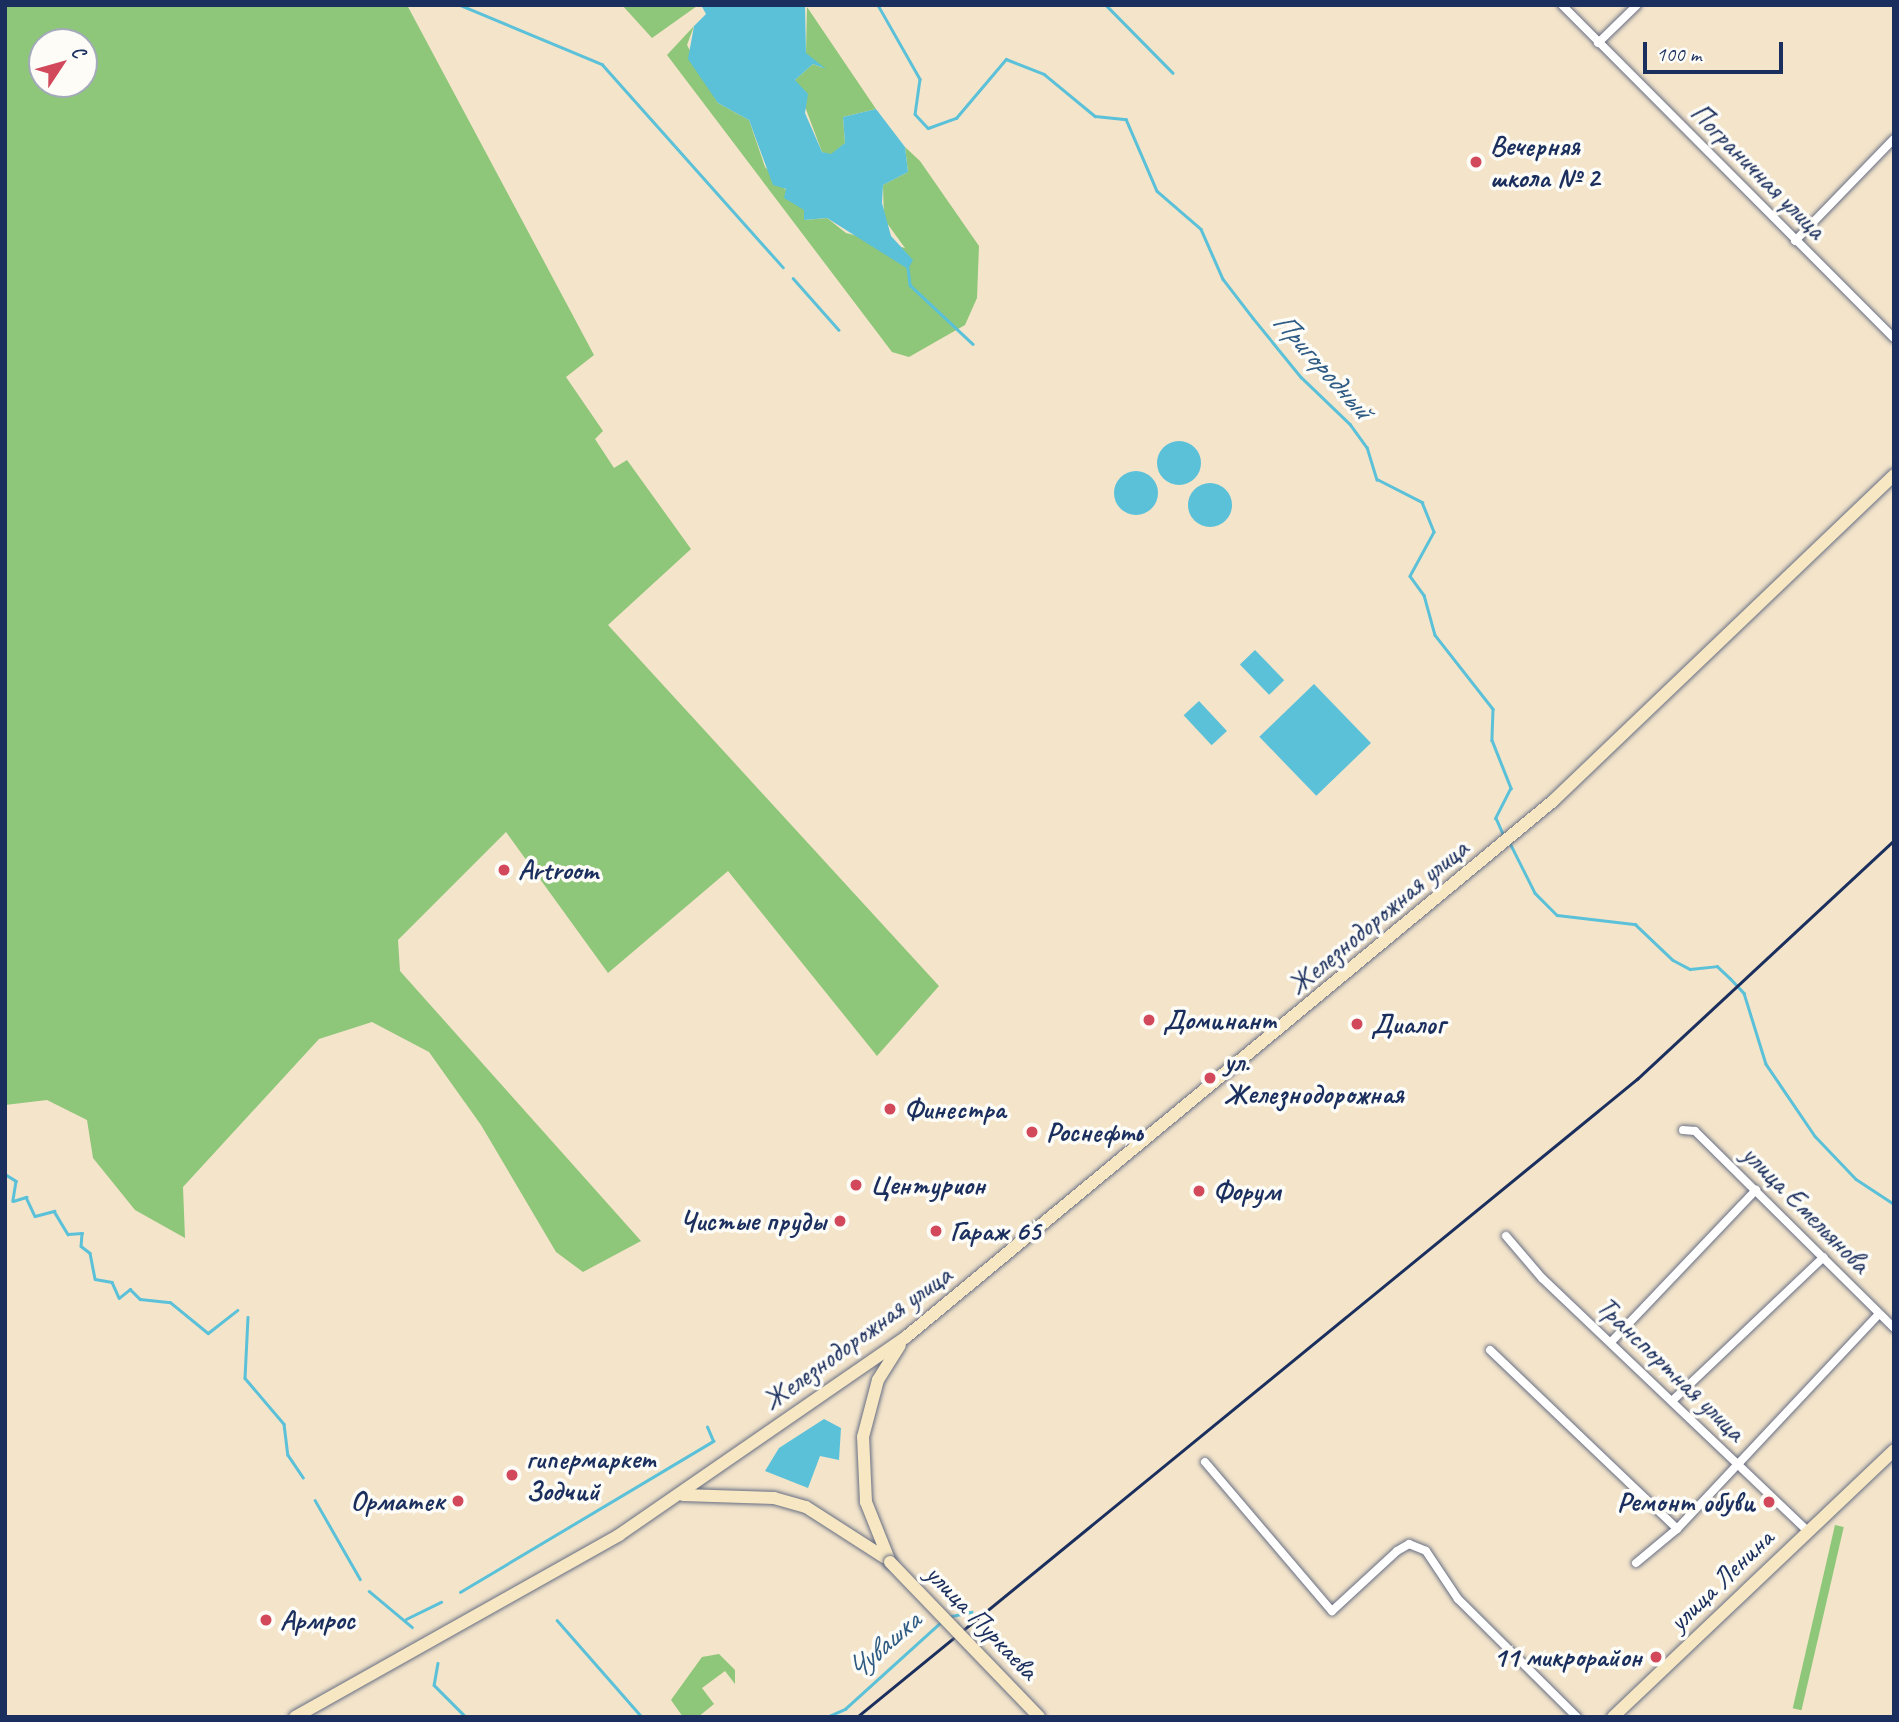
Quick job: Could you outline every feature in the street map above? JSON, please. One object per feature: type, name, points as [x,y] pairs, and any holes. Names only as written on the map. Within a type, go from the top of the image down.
[{"type":"main road","name":"Железнодорожная улица","points":[[295,1717],[683,1495],[906,1337],[1488,857],[1658,705],[1894,474]]},
{"type":"main road","points":[[890,1562],[866,1502],[862,1469],[869,1405],[906,1337]]},
{"type":"main road","name":"улица Ленина","points":[[1613,1717],[1894,1450]]},
{"type":"main road","points":[[683,1495],[740,1495],[806,1507],[837,1521],[890,1562]]},
{"type":"main road","name":"улица Пуркаева","points":[[890,1562],[1039,1717]]},
{"type":"street","name":"Пограничная улица","points":[[1562,5],[1894,338]]},
{"type":"street","points":[[1598,43],[1637,5]]},
{"type":"street","points":[[1795,241],[1894,139]]},
{"type":"street","name":"улица Емельянова","points":[[1683,1130],[1695,1131],[1894,1328]]},
{"type":"street","points":[[1612,1341],[1756,1189]]},
{"type":"street","name":"Транспортная улица","points":[[1506,1236],[1736,1465],[1808,1531]]},
{"type":"street","points":[[1672,1401],[1824,1257]]},
{"type":"street","points":[[1636,1563],[1677,1529],[1880,1314]]},
{"type":"street","points":[[1490,1350],[1677,1529]]},
{"type":"street","points":[[1205,1462],[1332,1611],[1396,1551],[1409,1544],[1426,1551],[1458,1599],[1577,1717]]},
{"type":"green space","points":[[5,5],[407,5],[594,355],[566,377],[603,431],[595,439],[614,468],[627,460],[691,549],[608,625],[939,986],[877,1056],[728,871],[608,973],[506,832],[398,940],[400,971],[641,1241],[583,1272],[556,1252],[481,1125],[429,1052],[372,1022],[319,1039],[183,1187],[185,1238],[135,1210],[93,1158],[87,1120],[47,1100],[5,1105]]},
{"type":"green space","points":[[622,5],[663,7],[697,6],[652,38]]},
{"type":"green space","points":[[807,7],[876,109],[843,117],[845,143],[831,155],[822,152],[795,80],[813,64],[823,68],[806,54]]},
{"type":"green space","points":[[694,26],[687,45],[718,103],[749,120],[765,167],[804,210],[804,220],[827,218],[846,233],[905,248],[884,219],[883,185],[908,172],[905,147],[920,161],[979,246],[977,298],[965,325],[909,357],[892,352],[667,55]]},
{"type":"green space","points":[[1835,1525],[1844,1527],[1801,1710],[1793,1708]]},
{"type":"green space","points":[[719,1654],[735,1670],[735,1684],[725,1671],[702,1688],[714,1704],[698,1717],[683,1717],[671,1700],[702,1657]]},
{"type":"water","points":[[701,5],[805,5],[806,53],[826,69],[813,64],[795,80],[808,94],[805,113],[822,152],[831,154],[845,143],[843,117],[876,109],[905,147],[908,172],[883,185],[882,203],[891,236],[913,260],[908,269],[827,218],[804,220],[804,210],[784,198],[786,189],[773,185],[749,120],[718,103],[688,59],[694,26],[706,14]]},
{"type":"water","points":[[1179,441],[1188,442],[1195,447],[1200,454],[1200,472],[1195,479],[1188,484],[1179,485],[1170,484],[1163,479],[1158,472],[1157,463],[1158,454],[1163,447],[1170,442]]},
{"type":"water","points":[[1136,471],[1145,472],[1152,477],[1157,484],[1157,502],[1152,509],[1145,514],[1136,515],[1127,514],[1120,509],[1115,502],[1114,493],[1115,484],[1120,477],[1127,472]]},
{"type":"water","points":[[1210,483],[1219,484],[1226,489],[1231,496],[1231,514],[1226,521],[1219,526],[1210,527],[1201,526],[1194,521],[1189,514],[1188,505],[1189,496],[1194,489],[1201,484]]},
{"type":"water","points":[[1255,650],[1284,680],[1269,695],[1240,665]]},
{"type":"water","points":[[1314,684],[1371,743],[1316,796],[1259,737]]},
{"type":"water","points":[[1199,701],[1227,731],[1212,745],[1184,715]]},
{"type":"water","points":[[824,1419],[841,1428],[839,1460],[820,1456],[808,1488],[765,1471],[779,1448]]},
{"type":"waterway","points":[[460,5],[602,64],[783,267]]},
{"type":"waterway","name":"Пригородный","points":[[878,5],[920,79],[915,114],[928,128],[956,118],[1006,59],[1044,74],[1095,116],[1126,119],[1157,191],[1201,229],[1223,279],[1301,377],[1350,424],[1367,447],[1377,479],[1422,502],[1434,532],[1410,576],[1424,595],[1435,635],[1493,709],[1492,740],[1511,788],[1496,818],[1504,836]]},
{"type":"waterway","points":[[1106,5],[1173,73]]},
{"type":"waterway","points":[[908,268],[910,285],[973,344]]},
{"type":"waterway","points":[[793,278],[839,330]]},
{"type":"waterway","name":"Пригородный","points":[[1509,841],[1535,893],[1557,915],[1635,924],[1673,960],[1690,969],[1717,966],[1730,978],[1744,993],[1766,1064],[1815,1136],[1856,1179],[1894,1204]]},
{"type":"waterway","name":"Чувашка","points":[[5,1174],[16,1181],[13,1201],[26,1197],[35,1216],[54,1211],[68,1234],[82,1233],[81,1246],[90,1253],[95,1279],[112,1282],[119,1298],[130,1289],[140,1299],[170,1302],[208,1333],[237,1310]]},
{"type":"waterway","name":"Чувашка","points":[[248,1317],[245,1378],[284,1424],[288,1455],[303,1477]]},
{"type":"waterway","points":[[460,1592],[713,1441],[707,1427]]},
{"type":"waterway","name":"Чувашка","points":[[315,1500],[360,1579]]},
{"type":"waterway","name":"Чувашка","points":[[369,1591],[412,1627]]},
{"type":"waterway","points":[[406,1619],[441,1602]]},
{"type":"waterway","name":"Чувашка","points":[[947,1617],[971,1612]]},
{"type":"waterway","name":"Чувашка","points":[[557,1620],[642,1717]]},
{"type":"waterway","name":"Чувашка","points":[[827,1717],[845,1709],[942,1621]]},
{"type":"waterway","points":[[438,1663],[434,1685],[466,1717]]},
{"type":"railway","points":[[857,1717],[1637,1079],[1894,840]]},
{"type":"place","name":"Вечерняя школа № 2","points":[[1476,162]]},
{"type":"place","name":"Artroom","points":[[504,870]]},
{"type":"place","name":"Доминант","points":[[1149,1020]]},
{"type":"place","name":"Диалог","points":[[1357,1024]]},
{"type":"place","name":"ул. Железнодорожная","points":[[1210,1078]]},
{"type":"place","name":"Финестра","points":[[890,1109]]},
{"type":"place","name":"Роснефть","points":[[1032,1132]]},
{"type":"place","name":"Центурион","points":[[856,1185]]},
{"type":"place","name":"Форум","points":[[1199,1191]]},
{"type":"place","name":"Чистые пруды","points":[[840,1221]]},
{"type":"place","name":"Гараж 65","points":[[936,1231]]},
{"type":"place","name":"гипермаркет Зодчий","points":[[512,1475]]},
{"type":"place","name":"Орматек","points":[[458,1501]]},
{"type":"place","name":"Ремонт обуви","points":[[1769,1502]]},
{"type":"place","name":"Армрос","points":[[266,1620]]},
{"type":"place","name":"11 микрорайон","points":[[1656,1657]]}]
